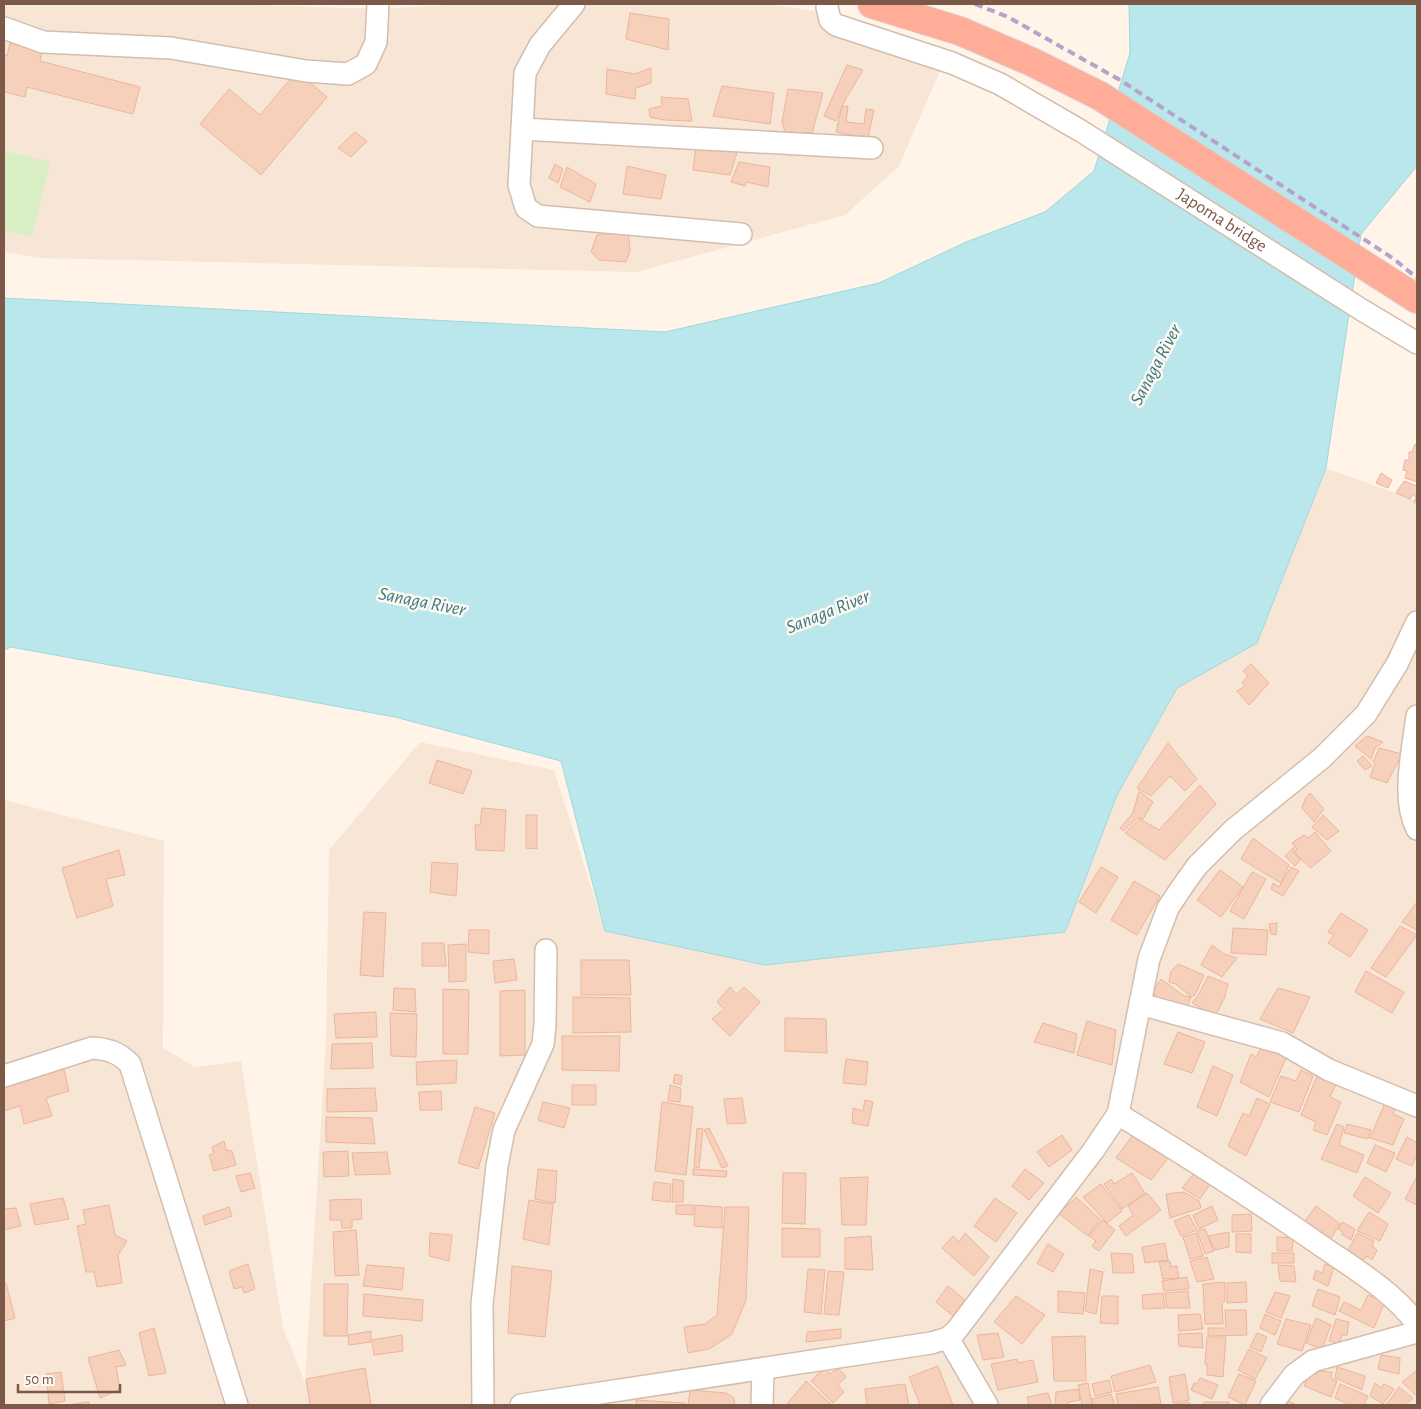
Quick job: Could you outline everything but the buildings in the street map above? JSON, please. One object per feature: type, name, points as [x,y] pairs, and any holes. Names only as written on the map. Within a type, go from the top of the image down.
[{"type":"highway","points":[[872,4],[960,31],[1032,62],[1100,96],[1417,299]]},
{"type":"street","points":[[4,28],[43,42],[171,48],[306,71],[348,74],[366,64],[376,42],[378,4]]},
{"type":"street","points":[[574,4],[540,45],[525,73],[519,185],[526,208],[538,216],[741,234]]},
{"type":"street","name":"Japoma bridge","points":[[826,7],[830,20],[836,25],[920,52],[1000,84],[1081,131],[1417,343]]},
{"type":"street","points":[[522,129],[872,148]]},
{"type":"street","points":[[521,1405],[630,1396],[763,1370],[931,1343],[948,1338],[963,1324],[992,1286],[1118,1114],[1154,941],[1168,908],[1197,866],[1233,830],[1322,758],[1366,714],[1397,664],[1417,622]]},
{"type":"street","points":[[1417,716],[1411,763],[1410,798],[1413,820],[1417,829]]},
{"type":"street","points":[[483,1405],[482,1304],[496,1171],[504,1130],[543,1044],[546,950]]},
{"type":"street","points":[[1140,1004],[1282,1043],[1335,1073],[1417,1106]]},
{"type":"street","points":[[4,1076],[92,1048],[106,1048],[120,1054],[130,1064],[237,1405]]},
{"type":"street","points":[[1118,1114],[1227,1180],[1369,1279],[1394,1300],[1417,1324]]},
{"type":"street","points":[[1271,1405],[1294,1374],[1313,1361],[1417,1332]]},
{"type":"street","points":[[948,1338],[987,1405]]},
{"type":"street","points":[[762,1405],[763,1370]]},
{"type":"shaded area","points":[[4,4],[221,4],[379,9],[468,4],[768,4],[828,13],[902,34],[949,50],[899,166],[845,215],[637,272],[39,258],[4,252]]},
{"type":"shaded area","points":[[1326,468],[1417,501],[1417,1405],[4,1405],[4,800],[164,841],[163,1048],[195,1067],[241,1061],[283,1328],[305,1382],[326,1040],[329,850],[420,742],[554,770],[605,931],[1065,932],[1117,795],[1177,688],[1257,643]]},
{"type":"green space","points":[[4,151],[50,162],[32,236],[4,230]]},
{"type":"water","name":"Sanaga River","points":[[1129,4],[1417,4],[1417,166],[1361,234],[1326,468],[1257,643],[1177,688],[1117,795],[1065,932],[765,965],[605,931],[561,761],[395,717],[11,647],[4,650],[4,298],[665,332],[879,283],[966,242],[1045,212],[1094,171],[1130,53]]},
{"type":"railway","points":[[975,4],[1008,17],[1120,80],[1394,259],[1417,278]]}]
